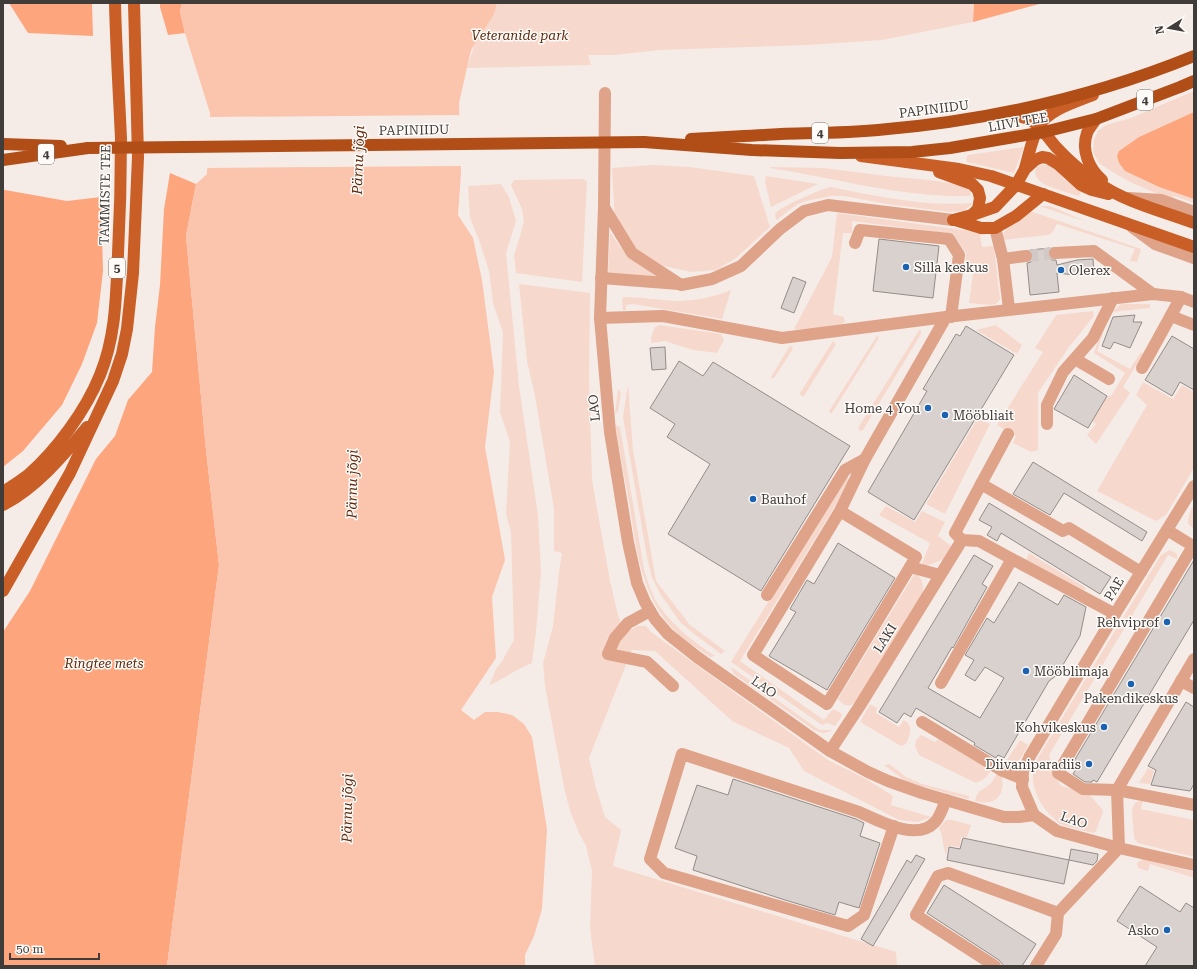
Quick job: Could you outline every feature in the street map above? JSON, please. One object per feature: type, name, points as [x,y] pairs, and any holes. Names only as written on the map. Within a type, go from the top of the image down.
[{"type":"highway","name":"LIIVI TEE","points":[[996,115],[1057,101],[1118,84],[1194,56]]},
{"type":"highway","name":"LIIVI TEE","points":[[840,153],[912,152],[950,148],[1040,131],[1096,119],[1194,81]]},
{"type":"highway","name":"PAPINIIDU","points":[[88,148],[644,142],[878,130],[996,115]]},
{"type":"highway","name":"PAPINIIDU","points":[[644,142],[752,150],[840,153]]},
{"type":"highway","name":"4","points":[[3,144],[88,148]]},
{"type":"highway","name":"4","points":[[3,160],[88,148]]},
{"type":"main road","name":"5","points":[[3,505],[38,480],[66,452],[99,412],[114,381],[122,354],[128,329],[133,273],[138,158],[134,3]]},
{"type":"main road","name":"TAMMISTE TEE","points":[[3,492],[28,475],[48,455],[69,429],[100,376],[110,346],[116,314],[119,240],[120,155],[115,4]]},
{"type":"main road","points":[[954,220],[995,207],[1016,185],[1025,169],[1045,117],[1059,109],[1118,84]]},
{"type":"main road","name":"PAPINIIDU","points":[[996,115],[1020,116],[1030,120],[1072,163],[1098,183],[1125,198],[1194,223]]},
{"type":"main road","points":[[1096,119],[1085,140],[1089,162],[1096,174],[1125,198]]},
{"type":"main road","name":"PAPINIIDU","points":[[840,153],[959,169],[991,176],[1194,247]]},
{"type":"main road","points":[[1025,169],[1036,160],[1048,158],[1058,164],[1081,185],[1092,190],[1125,198]]},
{"type":"main road","points":[[915,164],[972,184],[978,190],[980,198],[978,209],[972,215]]},
{"type":"main road","points":[[954,220],[981,228],[995,228],[1016,216],[1042,194]]},
{"type":"main road","points":[[3,591],[70,473],[99,412]]},
{"type":"street","name":"LAO","points":[[605,93],[604,207],[600,318],[610,432],[628,542],[637,583],[655,619],[668,634],[697,657],[830,751],[868,772],[922,793],[1004,817],[1034,815],[1057,831],[1119,848],[1194,865]]},
{"type":"street","points":[[1125,198],[1161,200],[1194,212]]},
{"type":"street","points":[[601,278],[681,284],[712,279],[741,266],[780,229],[804,211],[828,205],[954,220]]},
{"type":"street","points":[[604,207],[632,254],[681,284]]},
{"type":"street","points":[[1127,224],[1155,244],[1194,258]]},
{"type":"street","points":[[995,228],[1003,259],[1009,309]]},
{"type":"street","points":[[840,511],[916,557],[827,704],[752,655],[840,511],[865,459],[949,317],[959,255],[949,239],[860,230],[855,243]]},
{"type":"street","points":[[1055,253],[1094,251],[1153,294]]},
{"type":"street","points":[[1003,259],[1026,256]]},
{"type":"street","points":[[600,318],[663,316],[782,338],[1009,309],[1153,294],[1181,297],[1194,302]]},
{"type":"street","points":[[1142,368],[1181,297]]},
{"type":"street","points":[[1047,424],[1047,405],[1064,372],[1093,338],[1113,298]]},
{"type":"street","points":[[1170,316],[1194,325]]},
{"type":"street","points":[[1075,359],[1108,379]]},
{"type":"street","points":[[1008,434],[955,533],[962,540],[979,541],[1115,614]]},
{"type":"street","points":[[767,594],[845,470],[865,459]]},
{"type":"street","points":[[981,484],[1062,530],[1069,528],[1141,572]]},
{"type":"street","name":"PAE","points":[[1034,815],[1022,787],[1023,772],[1030,756],[1194,486]]},
{"type":"street","points":[[1167,530],[1193,547],[1058,773],[1083,789],[1117,790],[1194,805]]},
{"type":"street","name":"LAKI","points":[[830,751],[859,707],[962,540]]},
{"type":"street","points":[[941,683],[1012,558]]},
{"type":"street","points":[[910,567],[940,576]]},
{"type":"street","points":[[650,611],[628,623],[615,638],[608,654],[647,662],[674,686]]},
{"type":"street","points":[[1036,966],[1056,934],[1058,913],[1119,848],[1117,790],[1194,659]]},
{"type":"street","points":[[1181,681],[1194,688]]},
{"type":"street","points":[[922,722],[1003,771],[1023,779]]},
{"type":"street","points":[[894,826],[864,915],[848,926],[664,873],[650,859],[682,754],[860,812],[887,825],[894,826],[914,831],[930,827],[936,821],[946,800]]},
{"type":"street","points":[[995,966],[916,915],[938,876],[948,873],[1058,913]]},
{"type":"green space","points":[[9,3],[92,3],[93,36],[28,33]]},
{"type":"green space","points":[[160,3],[182,3],[180,11],[185,33],[168,35]]},
{"type":"green space","name":"Veteranide park","points":[[488,3],[974,3],[973,22],[882,40],[809,45],[660,50],[614,55],[588,55],[591,65],[467,68]]},
{"type":"green space","points":[[974,3],[1043,3],[973,22]]},
{"type":"green space","points":[[1194,91],[1194,112],[1139,137],[1119,151],[1117,156],[1119,163],[1125,171],[1159,187],[1194,199],[1194,203],[1174,196],[1172,200],[1130,182],[1099,163],[1093,152],[1094,140],[1098,131],[1106,125],[1131,118]]},
{"type":"green space","points":[[1194,112],[1194,199],[1159,187],[1125,171],[1119,163],[1117,156],[1119,151],[1139,137]]},
{"type":"green space","points":[[1024,147],[1014,173],[967,162],[966,158],[968,155]]},
{"type":"green space","points":[[653,165],[690,167],[754,176],[770,227],[736,258],[716,270],[691,272],[664,266],[642,255],[627,239],[615,216],[612,168]]},
{"type":"green space","points":[[1041,165],[1048,165],[1056,169],[1063,178],[1081,193],[1078,196],[1053,188],[1041,182],[1035,174],[1035,170]]},
{"type":"green space","points":[[770,167],[824,168],[929,180],[957,184],[968,189],[971,194],[970,196],[945,196],[894,191]]},
{"type":"green space","name":"Ringtee mets","points":[[170,173],[196,184],[186,236],[206,450],[219,565],[167,966],[3,966],[3,632],[30,591],[96,459],[115,436],[128,400],[152,372],[160,285],[164,209]]},
{"type":"green space","points":[[766,176],[818,184],[771,207],[765,182]]},
{"type":"green space","points":[[584,179],[587,182],[582,282],[516,273],[514,256],[524,222],[522,209],[511,185],[514,180]]},
{"type":"green space","points":[[501,184],[509,197],[516,221],[506,253],[519,386],[538,515],[541,572],[532,663],[489,686],[496,669],[514,640],[511,532],[506,514],[510,442],[500,412],[503,333],[493,303],[489,271],[470,218],[468,186]]},
{"type":"green space","points":[[831,187],[918,202],[954,204],[972,203],[964,211],[950,212],[887,204],[844,196],[831,196],[798,204],[777,220],[775,217],[775,214],[783,207],[810,194]]},
{"type":"green space","points":[[3,190],[67,201],[101,197],[103,271],[97,323],[82,364],[62,405],[23,451],[3,467]]},
{"type":"green space","points":[[1039,206],[1050,206],[1087,222]]},
{"type":"green space","points":[[1030,211],[1141,249],[1137,262],[1130,261],[1135,249],[1057,224],[1052,233],[1048,235],[1003,240],[1003,235],[1008,227]]},
{"type":"green space","points":[[837,213],[986,233],[985,235],[980,235],[982,247],[994,247],[1000,299],[996,304],[990,305],[969,303],[974,266],[965,264],[966,253],[953,234],[852,221],[852,233],[843,233],[833,314],[844,317],[845,322],[842,324],[808,330],[794,329],[832,257]]},
{"type":"green space","points":[[610,232],[621,248],[632,259],[666,278],[608,274]]},
{"type":"green space","points":[[519,284],[590,293],[589,377],[592,480],[610,581],[618,615],[625,633],[638,626],[646,626],[651,632],[828,760],[868,780],[893,796],[891,805],[931,817],[917,822],[899,820],[804,771],[789,748],[732,721],[655,651],[632,650],[589,758],[605,817],[621,830],[613,866],[896,952],[897,966],[595,966],[590,928],[592,871],[586,846],[570,811],[545,686],[543,663],[553,626],[562,553],[554,551],[554,509],[535,396],[527,361]]},
{"type":"green space","points":[[731,290],[722,319],[633,304],[626,305],[626,310],[623,310],[623,297],[683,301],[718,295]]},
{"type":"green space","points":[[1121,304],[1150,304],[1150,308],[1112,312]]},
{"type":"green space","points":[[1093,311],[1094,316],[1069,347],[1038,393],[1038,450],[1031,452],[1013,443],[1016,436],[997,425],[1043,352],[1035,348],[1056,315]]},
{"type":"green space","points":[[1109,315],[1097,351],[1130,369],[1141,352],[1143,354],[1123,387],[1130,393],[1096,444],[1087,435],[1096,424],[1092,421],[1107,396],[1111,396],[1125,373],[1094,353],[1106,317]]},
{"type":"green space","points":[[660,325],[721,334],[724,340],[717,353],[693,350],[665,341],[651,343],[651,337],[655,327]]},
{"type":"green space","points":[[996,325],[1022,345],[1017,354],[976,330]]},
{"type":"green space","points":[[920,330],[921,334],[863,430],[860,431],[858,428]]},
{"type":"green space","points":[[877,336],[879,338],[832,413],[830,413],[829,411]]},
{"type":"green space","points":[[833,341],[836,344],[804,396],[801,396],[800,393]]},
{"type":"green space","points":[[791,346],[793,349],[774,378],[771,378],[789,347]]},
{"type":"green space","points":[[1143,382],[1173,399],[1182,385],[1194,392],[1194,468],[1166,515],[1156,521],[1097,491],[1147,405],[1136,395]]},
{"type":"green space","points":[[628,384],[633,450],[656,581],[690,625],[725,651],[721,654],[680,622],[661,595],[652,578],[623,417]]},
{"type":"green space","points":[[618,389],[621,393],[618,411],[615,414]]},
{"type":"green space","points":[[978,418],[990,424],[945,514],[926,504]]},
{"type":"green space","points":[[615,425],[620,427],[644,569],[652,594],[660,607],[678,628],[715,656],[710,657],[676,632],[655,605],[648,590],[635,542]]},
{"type":"green space","points":[[848,478],[850,482],[740,661],[824,720],[833,709],[841,713],[842,716],[835,726],[827,723],[822,725],[731,662],[844,479]]},
{"type":"green space","points":[[1194,504],[1194,529],[1188,524],[1188,518]]},
{"type":"green space","points":[[886,506],[915,522],[922,511],[945,522],[938,536],[951,546],[944,559],[926,566],[922,564],[930,543],[879,515]]},
{"type":"green space","points":[[1170,550],[1177,554],[1177,559],[1168,555],[1049,755],[1057,779],[1061,786],[1088,793],[1103,810],[1096,831],[1093,833],[1062,825],[1045,809],[1034,788],[1033,773],[1039,756],[1161,555]]},
{"type":"green space","points":[[1029,553],[1086,588],[1083,592],[1026,560]]},
{"type":"green space","points":[[915,573],[920,577],[922,582],[923,593],[893,644],[854,704],[844,704],[838,699]]},
{"type":"green space","points":[[731,667],[815,727],[820,730],[832,730],[823,733],[814,730],[734,674]]},
{"type":"green space","points":[[870,704],[877,708],[876,713],[899,727],[904,720],[907,722],[910,731],[906,744],[901,746],[860,722]]},
{"type":"green space","points":[[921,735],[935,742],[938,739],[991,770],[985,778],[976,783],[919,755],[915,746],[916,740]]},
{"type":"green space","points":[[1020,740],[1028,745],[1021,757],[1012,765],[1003,766]]},
{"type":"green space","points":[[889,764],[906,777],[922,784],[969,796],[969,799],[904,780],[884,765]]},
{"type":"green space","points":[[1148,768],[1154,771],[1150,784],[1139,783]]},
{"type":"green space","points":[[998,773],[1001,774],[1003,783],[999,796],[993,801],[975,801],[979,792],[990,784]]},
{"type":"green space","points":[[1143,800],[1141,809],[1194,820],[1194,857],[1138,843],[1134,838],[1132,812],[1133,806],[1136,802]]},
{"type":"green space","points":[[946,820],[971,825],[967,837],[961,837],[960,847],[948,846],[946,854],[939,828]]},
{"type":"green space","points":[[1143,859],[1194,872],[1194,878],[1150,864],[1148,871],[1138,868],[1137,863]]},
{"type":"water","name":"Pärnu jõgi","points":[[182,3],[497,3],[494,14],[471,50],[459,103],[461,173],[458,215],[473,238],[482,280],[494,372],[485,447],[505,560],[492,597],[496,658],[461,710],[474,720],[485,712],[498,712],[512,715],[524,724],[532,737],[547,829],[542,909],[534,936],[525,955],[525,966],[167,966],[219,565],[206,450],[186,236],[196,184],[207,174],[210,113],[185,33],[180,11]]},
{"type":"pier","points":[[462,115],[463,166],[205,168],[208,117]]},
{"type":"building","name":"Silla keskus","points":[[879,239],[939,246],[933,298],[873,291]]},
{"type":"building","name":"Olerex","points":[[1050,248],[1048,253],[1049,257],[1052,260],[1056,260],[1057,265],[1077,260],[1093,259],[1094,274],[1074,275],[1057,273],[1059,292],[1030,295],[1027,263],[1031,262],[1033,255],[1030,250]]},
{"type":"building","points":[[793,277],[806,282],[794,313],[781,308]]},
{"type":"building","points":[[1135,315],[1133,322],[1142,322],[1130,348],[1114,342],[1110,349],[1102,346],[1113,317]]},
{"type":"building","name":"Mööbliait","points":[[966,326],[1014,355],[914,520],[868,492],[927,391],[923,389],[956,334],[960,336]]},
{"type":"building","points":[[1172,336],[1194,349],[1194,390],[1180,382],[1172,396],[1145,380]]},
{"type":"building","points":[[665,347],[666,369],[652,370],[650,348]]},
{"type":"building","name":"Bauhof","points":[[679,361],[703,376],[713,362],[850,446],[761,591],[668,534],[710,464],[667,437],[675,424],[650,408]]},
{"type":"building","points":[[1074,375],[1107,396],[1088,428],[1054,409]]},
{"type":"building","points":[[1033,462],[1147,532],[1142,541],[1064,493],[1050,515],[1013,494]]},
{"type":"building","points":[[989,503],[1111,577],[1100,594],[1001,533],[997,541],[987,535],[992,527],[979,520]]},
{"type":"building","points":[[838,543],[895,578],[827,690],[769,656],[796,612],[790,609],[807,580],[814,584]]},
{"type":"building","name":"Mööblimaja","points":[[974,555],[993,566],[982,584],[987,587],[953,648],[952,647],[928,688],[980,718],[1004,678],[985,667],[975,681],[965,675],[974,660],[965,655],[987,618],[994,623],[1019,582],[1058,605],[1064,595],[1086,607],[1080,636],[1057,675],[1049,681],[1004,758],[998,755],[996,758],[974,745],[975,743],[916,708],[911,717],[904,713],[897,723],[879,712]]},
{"type":"building","points":[[1194,560],[1194,620],[1097,782],[1093,780],[1092,782],[1085,782],[1073,774],[1076,769],[1071,766]]},
{"type":"building","points":[[1186,702],[1194,707],[1194,784],[1190,791],[1151,785],[1156,770],[1148,766]]},
{"type":"building","points":[[733,779],[856,819],[864,823],[860,836],[880,843],[859,908],[839,902],[835,915],[693,870],[697,856],[675,848],[697,785],[728,795]]},
{"type":"building","points":[[963,838],[1069,860],[1064,884],[947,860],[949,847],[960,849]]},
{"type":"building","points":[[1071,849],[1098,854],[1097,861],[1093,865],[1069,860]]},
{"type":"building","points":[[916,855],[925,859],[873,946],[861,939],[907,860],[911,863]]},
{"type":"building","points":[[944,885],[1036,944],[1022,966],[1004,966],[999,960],[927,913]]},
{"type":"building","points":[[1140,886],[1180,912],[1186,903],[1194,908],[1194,966],[1145,966],[1157,947],[1117,921]]},
{"type":"tunnel","points":[[1026,256],[1055,253]]},
{"type":"place","name":"Silla keskus","points":[[906,267]]},
{"type":"place","name":"Olerex","points":[[1061,270]]},
{"type":"place","name":"Home 4 You","points":[[928,408]]},
{"type":"place","name":"Mööbliait","points":[[945,415]]},
{"type":"place","name":"Bauhof","points":[[753,499]]},
{"type":"place","name":"Rehviprof","points":[[1167,622]]},
{"type":"place","name":"Mööblimaja","points":[[1026,671]]},
{"type":"place","name":"Pakendikeskus","points":[[1131,684]]},
{"type":"place","name":"Kohvikeskus","points":[[1104,727]]},
{"type":"place","name":"Diivaniparadiis","points":[[1089,764]]},
{"type":"place","name":"Asko","points":[[1167,930]]}]
